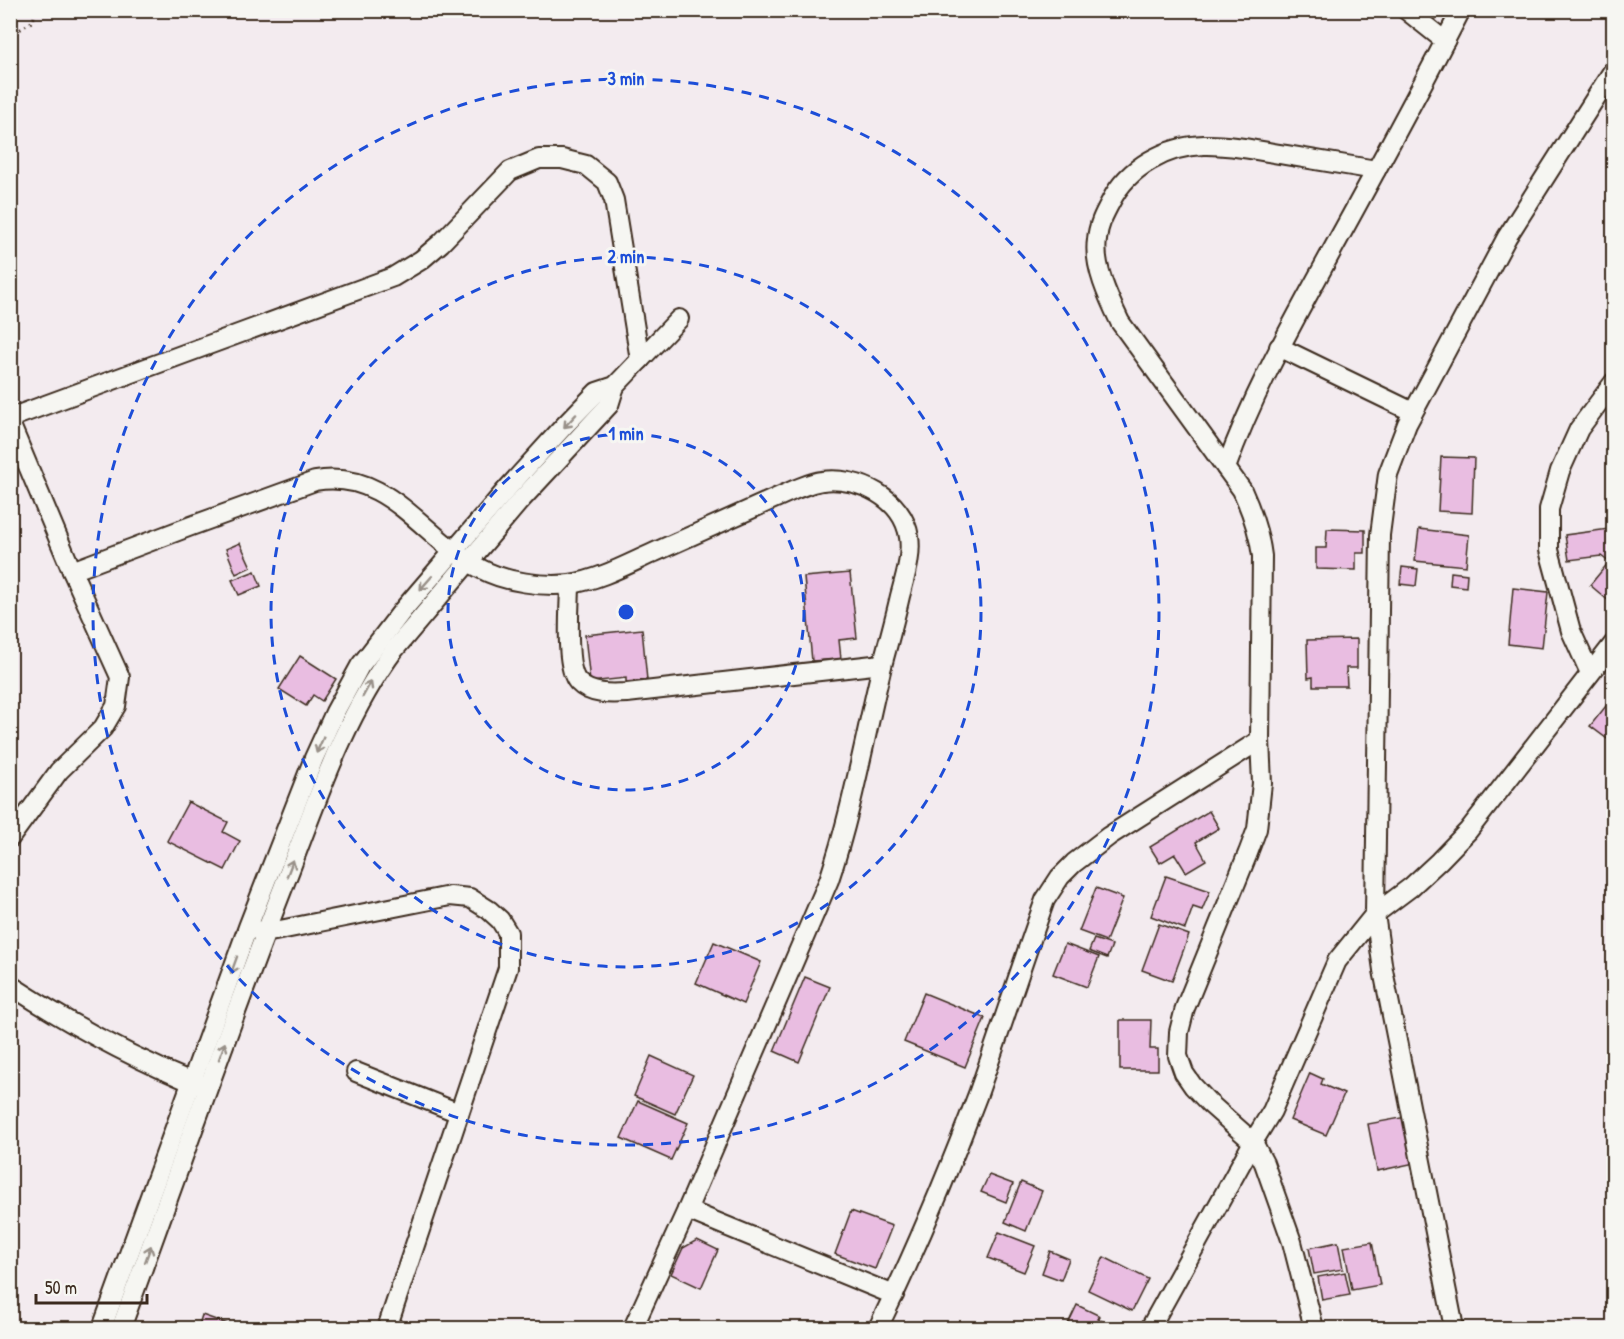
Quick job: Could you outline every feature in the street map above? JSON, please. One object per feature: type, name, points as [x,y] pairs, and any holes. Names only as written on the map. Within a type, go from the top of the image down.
[{"type":"street","points":[[1406,10],[1445,41]]},
{"type":"street","points":[[1226,468],[1240,430],[1279,347],[1461,10]]},
{"type":"street","points":[[1454,1329],[1383,970],[1375,914],[1380,535],[1388,474],[1413,412],[1507,237],[1614,69]]},
{"type":"street","points":[[1314,1329],[1288,1231],[1264,1163],[1253,1142],[1193,1086],[1184,1073],[1178,1056],[1179,1032],[1185,1008],[1257,829],[1262,783],[1260,740],[1262,556],[1259,534],[1242,490],[1120,322],[1106,294],[1099,269],[1096,242],[1101,220],[1114,195],[1132,173],[1151,160],[1175,149],[1204,145],[1235,147],[1376,170]]},
{"type":"street","points":[[10,418],[393,277],[422,260],[441,243],[510,171],[539,159],[562,159],[586,165],[607,182],[614,200],[639,360]]},
{"type":"street","points":[[121,1329],[200,1085],[256,930],[351,720],[375,675],[461,556],[519,502],[609,405],[615,386],[678,319]]},
{"type":"street","points":[[1279,347],[1413,412]]},
{"type":"street","points":[[1590,673],[1571,631],[1549,550],[1549,508],[1560,471],[1579,429],[1614,382]]},
{"type":"street","points":[[10,423],[72,571],[120,676],[116,706],[103,728],[59,771],[10,838]]},
{"type":"street","points":[[72,571],[201,522],[315,481],[327,479],[358,482],[384,493],[461,556],[481,569],[499,577],[545,584],[570,584],[591,579],[796,489],[820,481],[843,480],[865,486],[888,501],[903,518],[909,538],[909,560],[882,664],[843,840],[829,880],[687,1210],[633,1329]]},
{"type":"street","points":[[570,584],[572,673],[578,682],[589,690],[609,694],[627,693],[882,664]]},
{"type":"street","points":[[1150,1329],[1272,1111],[1337,961],[1375,914],[1411,887],[1468,831],[1614,643]]},
{"type":"street","points":[[878,1329],[942,1184],[978,1093],[1044,900],[1074,862],[1109,836],[1260,740]]},
{"type":"street","points":[[256,930],[450,896],[470,898],[500,920],[508,933],[508,968],[387,1329]]},
{"type":"street","points":[[10,985],[87,1032],[200,1085]]},
{"type":"street","points":[[356,1072],[459,1113]]},
{"type":"street","points":[[102,1329],[200,1085]]},
{"type":"street","points":[[687,1210],[894,1295]]},
{"type":"path","points":[[10,36],[33,21],[36,10]]},
{"type":"building","points":[[1441,457],[1474,458],[1472,513],[1438,511]]},
{"type":"building","points":[[1327,529],[1365,530],[1365,553],[1356,553],[1356,570],[1316,569],[1316,548],[1326,548]]},
{"type":"building","points":[[1419,529],[1469,535],[1466,566],[1415,561]]},
{"type":"building","points":[[1609,529],[1614,532],[1614,599],[1610,602],[1590,585],[1609,562],[1601,556],[1569,560],[1565,535]]},
{"type":"building","points":[[240,543],[251,567],[236,574],[226,549]]},
{"type":"building","points":[[1402,567],[1418,569],[1416,586],[1400,584]]},
{"type":"building","points":[[255,571],[261,586],[239,595],[232,580]]},
{"type":"building","points":[[1451,572],[1467,574],[1466,587],[1450,585]]},
{"type":"building","points":[[850,573],[857,638],[839,640],[841,659],[812,661],[804,577]]},
{"type":"building","points":[[1513,588],[1548,592],[1542,648],[1508,644]]},
{"type":"building","points":[[642,629],[647,680],[626,682],[626,678],[590,682],[585,635]]},
{"type":"building","points":[[1357,639],[1357,668],[1346,668],[1347,686],[1313,686],[1313,677],[1308,678],[1307,640]]},
{"type":"building","points":[[300,656],[336,679],[322,701],[313,695],[306,706],[279,689]]},
{"type":"building","points":[[1614,696],[1614,744],[1590,726]]},
{"type":"building","points":[[188,802],[228,822],[223,832],[240,841],[225,870],[167,841]]},
{"type":"building","points":[[1209,811],[1219,828],[1196,842],[1206,860],[1186,872],[1175,854],[1160,863],[1150,847]]},
{"type":"building","points":[[1166,876],[1210,891],[1202,910],[1193,907],[1185,929],[1151,916]]},
{"type":"building","points":[[1096,888],[1123,898],[1106,941],[1079,931]]},
{"type":"building","points":[[1159,924],[1189,935],[1172,981],[1142,970]]},
{"type":"building","points":[[1094,939],[1112,945],[1107,958],[1089,951]]},
{"type":"building","points":[[714,942],[761,962],[743,1004],[696,983]]},
{"type":"building","points":[[1065,944],[1099,957],[1087,987],[1053,974]]},
{"type":"building","points":[[805,977],[830,987],[799,1062],[774,1051]]},
{"type":"building","points":[[924,993],[985,1018],[965,1067],[904,1042]]},
{"type":"building","points":[[1120,1020],[1151,1020],[1150,1049],[1158,1049],[1158,1070],[1120,1070]]},
{"type":"building","points":[[651,1056],[693,1075],[675,1114],[634,1096]]},
{"type":"building","points":[[1310,1073],[1323,1079],[1321,1084],[1344,1094],[1326,1135],[1290,1120]]},
{"type":"building","points":[[638,1101],[688,1123],[671,1160],[621,1138]]},
{"type":"building","points":[[1406,1117],[1415,1163],[1377,1171],[1368,1124]]},
{"type":"building","points":[[989,1175],[1013,1184],[1006,1202],[981,1192]]},
{"type":"building","points":[[1021,1182],[1042,1191],[1026,1231],[1005,1222]]},
{"type":"building","points":[[851,1211],[892,1226],[875,1269],[835,1254]]},
{"type":"building","points":[[999,1232],[1035,1246],[1024,1272],[988,1258]]},
{"type":"building","points":[[697,1240],[718,1250],[701,1288],[671,1274],[683,1248]]},
{"type":"building","points":[[1338,1242],[1343,1269],[1314,1274],[1309,1248]]},
{"type":"building","points":[[1372,1242],[1380,1285],[1352,1290],[1344,1247]]},
{"type":"building","points":[[1050,1251],[1069,1259],[1061,1280],[1042,1273]]},
{"type":"building","points":[[1104,1257],[1148,1279],[1132,1311],[1088,1290]]},
{"type":"building","points":[[1345,1272],[1350,1295],[1322,1300],[1318,1277]]},
{"type":"building","points":[[1077,1305],[1100,1316],[1098,1319],[1116,1328],[1066,1328]]},
{"type":"building","points":[[202,1315],[239,1328],[198,1328]]}]
